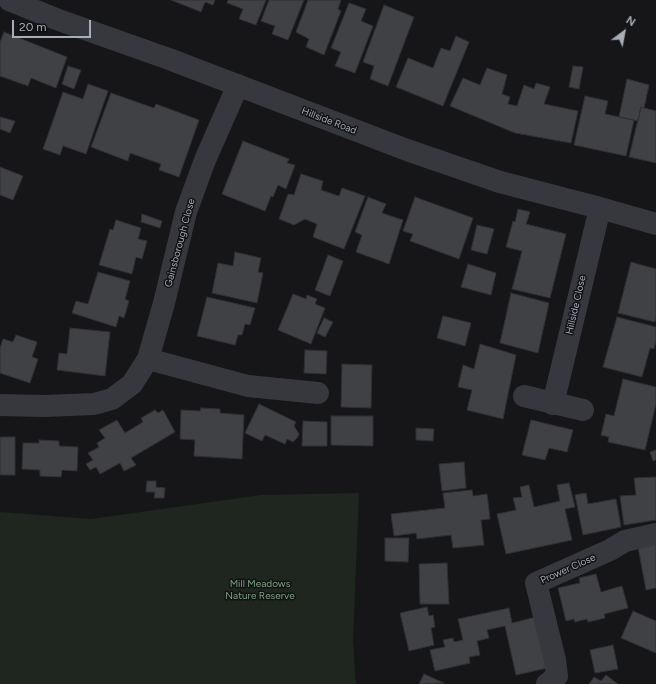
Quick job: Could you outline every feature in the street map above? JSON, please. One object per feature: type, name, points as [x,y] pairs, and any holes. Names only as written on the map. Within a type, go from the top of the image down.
[{"type":"street","name":"Hillside Road","points":[[9,0],[56,19],[238,85],[407,150],[500,182],[656,224]]},
{"type":"street","name":"Gainsborough Close","points":[[0,405],[94,404],[112,399],[132,384],[148,359],[164,303],[186,212],[205,160],[238,85]]},
{"type":"street","name":"Hillside Close","points":[[553,404],[600,208]]},
{"type":"street","points":[[148,359],[248,386],[318,392]]},
{"type":"street","points":[[524,396],[583,410]]},
{"type":"street","name":"Prower Close","points":[[548,684],[557,676],[555,660],[536,583],[610,550],[626,541],[656,534]]},
{"type":"green space","name":"Mill Meadows Nature Reserve","points":[[359,493],[353,641],[356,684],[0,684],[0,512],[91,519],[261,495]]},
{"type":"building","points":[[171,0],[215,0],[213,5],[205,2],[201,12]]},
{"type":"building","points":[[228,0],[266,0],[256,25],[239,19],[243,9],[227,3]]},
{"type":"building","points":[[269,0],[304,0],[288,40],[272,34],[275,26],[261,21]]},
{"type":"building","points":[[308,0],[341,0],[338,9],[341,11],[324,55],[306,47],[309,39],[296,32]]},
{"type":"building","points":[[349,3],[366,9],[361,21],[373,26],[355,73],[335,66],[341,52],[331,48]]},
{"type":"building","points":[[384,5],[414,17],[388,86],[370,79],[374,66],[363,62]]},
{"type":"building","points":[[4,32],[67,57],[56,88],[31,78],[28,86],[0,76],[0,42]]},
{"type":"building","points":[[456,36],[469,42],[443,106],[396,87],[408,58],[433,68],[441,48],[450,51]]},
{"type":"building","points":[[68,66],[81,70],[74,89],[62,84]]},
{"type":"building","points":[[573,66],[583,67],[579,89],[569,87]]},
{"type":"building","points":[[487,68],[507,75],[502,94],[510,97],[508,104],[517,106],[524,85],[534,89],[536,83],[550,87],[544,104],[578,111],[571,143],[515,133],[450,106],[463,78],[480,85]]},
{"type":"building","points":[[627,79],[649,85],[644,108],[641,107],[638,121],[619,117]]},
{"type":"building","points":[[88,84],[108,91],[86,154],[63,146],[60,155],[43,149],[63,92],[83,99]]},
{"type":"building","points":[[111,93],[154,108],[156,104],[199,120],[179,177],[159,170],[161,164],[130,153],[128,161],[91,147]]},
{"type":"building","points":[[585,96],[608,101],[605,114],[634,120],[626,156],[574,145]]},
{"type":"building","points":[[641,107],[656,111],[656,163],[629,157]]},
{"type":"building","points":[[0,117],[15,121],[10,133],[0,129]]},
{"type":"building","points":[[243,141],[289,159],[287,163],[295,165],[286,189],[278,185],[273,197],[271,196],[265,211],[222,194]]},
{"type":"building","points":[[0,167],[23,176],[13,200],[0,195]]},
{"type":"building","points":[[301,174],[323,181],[321,190],[339,196],[342,188],[365,196],[344,249],[313,237],[317,224],[305,219],[294,225],[279,219],[288,194],[294,195]]},
{"type":"building","points":[[368,197],[386,204],[382,213],[403,220],[389,264],[356,252],[362,235],[355,232]]},
{"type":"building","points":[[415,197],[473,218],[459,259],[410,241],[413,234],[403,231]]},
{"type":"building","points":[[518,209],[530,212],[526,224],[566,234],[550,298],[512,289],[522,251],[506,247]]},
{"type":"building","points":[[142,214],[162,221],[160,228],[141,222]]},
{"type":"building","points":[[116,220],[141,228],[138,239],[147,241],[142,259],[136,257],[132,274],[99,265],[110,229],[113,230]]},
{"type":"building","points":[[477,225],[494,229],[487,254],[471,250]]},
{"type":"building","points":[[235,252],[261,258],[258,272],[263,273],[257,303],[212,293],[218,263],[233,266]]},
{"type":"building","points":[[328,255],[343,261],[330,296],[315,290]]},
{"type":"building","points":[[631,262],[656,269],[655,322],[618,313]]},
{"type":"building","points":[[468,264],[496,273],[491,295],[461,287]]},
{"type":"building","points":[[98,272],[130,281],[125,299],[129,301],[124,318],[119,316],[116,327],[72,313],[76,301],[88,304]]},
{"type":"building","points":[[511,293],[549,303],[538,353],[500,343]]},
{"type":"building","points":[[293,294],[306,299],[307,295],[317,299],[315,304],[325,308],[311,344],[278,330]]},
{"type":"building","points":[[207,297],[255,308],[250,325],[245,324],[242,335],[238,335],[235,345],[197,336]]},
{"type":"building","points":[[443,316],[471,323],[465,346],[437,338]]},
{"type":"building","points":[[617,317],[656,327],[656,341],[654,349],[650,348],[642,377],[603,367]]},
{"type":"building","points":[[324,318],[333,322],[325,337],[317,333]]},
{"type":"building","points":[[70,328],[110,332],[105,376],[57,370],[59,353],[67,354]]},
{"type":"building","points":[[16,335],[37,342],[32,357],[38,359],[30,383],[0,373],[0,348],[3,339],[13,342]]},
{"type":"building","points":[[480,344],[516,355],[503,419],[467,410],[472,390],[458,387],[463,365],[474,369]]},
{"type":"building","points":[[305,350],[327,351],[326,374],[304,373]]},
{"type":"building","points":[[342,364],[372,365],[371,408],[341,407]]},
{"type":"building","points":[[623,379],[656,387],[656,404],[645,450],[608,442],[609,437],[601,435],[606,414],[614,416]]},
{"type":"building","points":[[259,404],[296,422],[294,426],[299,434],[293,442],[287,439],[285,444],[265,435],[262,441],[245,433]]},
{"type":"building","points":[[201,408],[220,409],[220,413],[244,415],[242,459],[194,456],[195,440],[180,439],[181,410],[200,411]]},
{"type":"building","points":[[155,410],[158,413],[163,410],[175,432],[131,458],[136,465],[124,471],[120,463],[100,474],[96,467],[90,470],[86,464],[93,460],[88,453],[99,447],[97,443],[105,438],[99,430],[117,420],[125,433],[143,422],[141,418]]},
{"type":"building","points":[[331,416],[373,416],[373,446],[331,445]]},
{"type":"building","points":[[531,420],[573,430],[567,452],[549,448],[545,460],[522,455]]},
{"type":"building","points":[[303,421],[327,422],[327,446],[302,446]]},
{"type":"building","points":[[416,428],[434,429],[433,441],[416,440]]},
{"type":"building","points":[[0,437],[15,437],[15,475],[0,475]]},
{"type":"building","points":[[39,440],[59,441],[59,446],[78,447],[77,471],[62,470],[61,477],[40,476],[40,470],[22,469],[23,443],[39,443]]},
{"type":"building","points":[[656,450],[656,460],[653,461],[650,452]]},
{"type":"building","points":[[464,462],[466,488],[442,491],[439,464]]},
{"type":"building","points":[[656,477],[656,520],[624,525],[620,496],[636,495],[634,478]]},
{"type":"building","points":[[147,481],[156,481],[156,487],[165,488],[164,498],[154,498],[155,492],[146,492]]},
{"type":"building","points":[[569,483],[575,507],[565,509],[572,540],[506,554],[497,514],[516,510],[513,498],[522,497],[520,487],[529,485],[534,507],[560,501],[557,485]]},
{"type":"building","points":[[472,490],[473,496],[487,494],[490,519],[481,520],[484,545],[453,548],[451,535],[417,539],[416,533],[394,536],[391,514],[445,508],[443,493]]},
{"type":"building","points":[[586,493],[588,504],[616,499],[621,527],[583,535],[575,495]]},
{"type":"building","points":[[385,538],[409,538],[408,562],[385,561]]},
{"type":"building","points":[[656,544],[656,588],[646,590],[638,547]]},
{"type":"building","points":[[447,563],[449,604],[420,604],[419,564]]},
{"type":"building","points":[[596,574],[601,592],[622,586],[628,608],[604,614],[605,618],[588,622],[587,619],[575,622],[574,619],[566,621],[558,588],[580,583],[579,578]]},
{"type":"building","points":[[427,607],[429,616],[433,615],[435,627],[431,628],[434,645],[409,651],[400,613]]},
{"type":"building","points":[[509,608],[512,623],[536,617],[547,668],[516,675],[505,626],[487,630],[489,638],[477,641],[480,655],[469,657],[470,663],[435,671],[430,650],[445,647],[443,640],[453,638],[454,642],[463,640],[458,619]]},
{"type":"building","points":[[633,611],[656,621],[656,653],[621,638]]},
{"type":"building","points":[[613,645],[618,669],[595,673],[590,650]]},
{"type":"building","points":[[424,674],[444,683],[419,684]]},
{"type":"building","points":[[606,675],[618,684],[589,684],[594,677],[601,681]]}]
